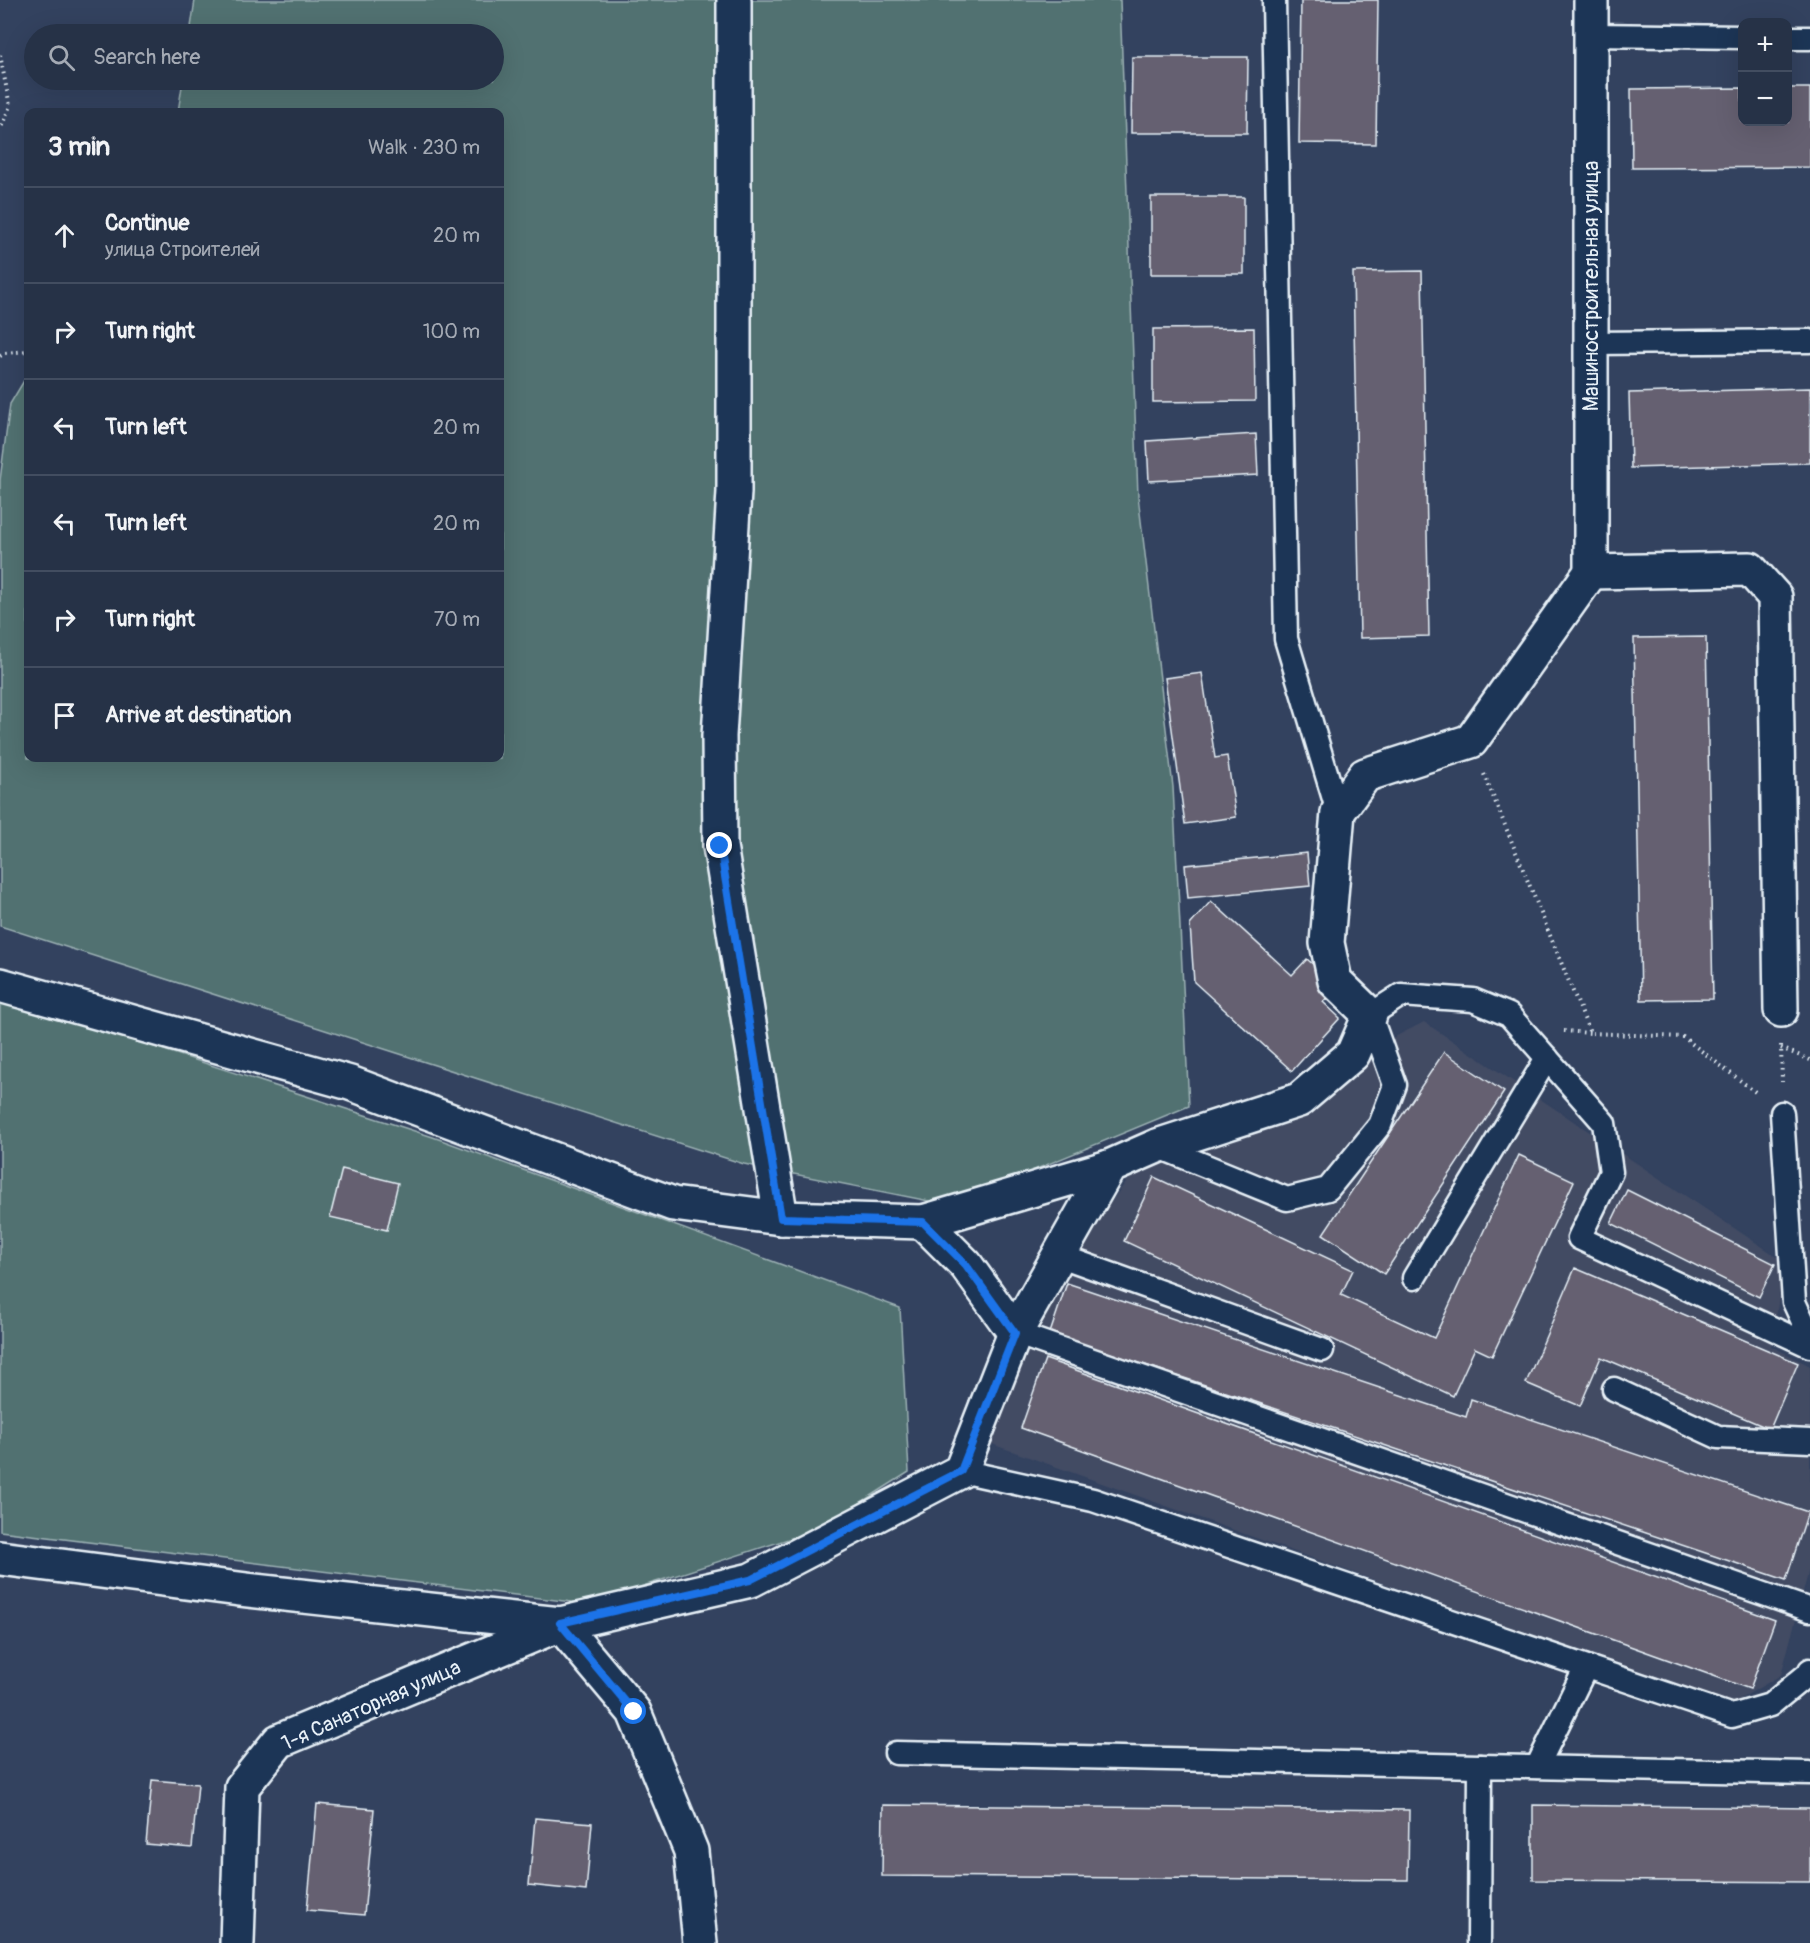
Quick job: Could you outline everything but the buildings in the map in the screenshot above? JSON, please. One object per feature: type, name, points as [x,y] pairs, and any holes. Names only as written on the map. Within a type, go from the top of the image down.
[{"type":"street","points":[[734,0],[734,492],[719,736],[720,846],[781,1218]]},
{"type":"street","name":"Машиностроительная улица","points":[[1591,0],[1591,572]]},
{"type":"street","points":[[0,985],[350,1083],[673,1204],[781,1218],[923,1222],[1109,1167],[1157,1146],[1299,1100],[1353,1054],[1370,1015],[1335,981],[1327,943],[1338,812],[1365,775],[1471,741],[1591,572],[1750,569],[1775,597],[1781,1010]]},
{"type":"street","points":[[0,1558],[258,1591],[560,1623],[750,1580],[961,1471],[1015,1333],[1109,1167]]},
{"type":"street","points":[[923,1222],[966,1265],[1015,1333]]},
{"type":"street","points":[[560,1623],[634,1712],[691,1851],[700,1943]]},
{"type":"street","name":"1-я Санаторная улица","points":[[237,1943],[242,1787],[279,1741],[560,1623]]},
{"type":"lane","points":[[1274,0],[1286,639],[1338,812]]},
{"type":"lane","points":[[1591,35],[1738,37]]},
{"type":"lane","points":[[1792,38],[1810,38]]},
{"type":"lane","points":[[1591,343],[1810,341]]},
{"type":"lane","points":[[1157,1146],[1287,1199],[1328,1188],[1380,1125],[1395,1085],[1370,1015],[1401,995],[1473,1000],[1509,1015],[1604,1123],[1611,1172],[1579,1239],[1810,1346]]},
{"type":"lane","points":[[1414,1278],[1547,1058]]},
{"type":"lane","points":[[1782,1113],[1794,1302],[1810,1337]]},
{"type":"lane","points":[[1059,1255],[1323,1350]]},
{"type":"lane","points":[[1015,1333],[1810,1610]]},
{"type":"lane","points":[[1614,1389],[1718,1437],[1810,1441]]},
{"type":"lane","points":[[961,1471],[1093,1500],[1732,1716],[1770,1706],[1810,1670]]},
{"type":"lane","points":[[1537,1767],[1586,1667]]},
{"type":"lane","points":[[896,1753],[1810,1773]]},
{"type":"lane","points":[[1479,1943],[1480,1766]]},
{"type":"path","points":[[0,55],[10,106],[0,130]]},
{"type":"path","points":[[0,356],[5,353],[24,351]]},
{"type":"path","points":[[1471,741],[1590,1033]]},
{"type":"path","points":[[1781,1010],[1782,1113]]},
{"type":"path","points":[[1521,1029],[1683,1037],[1782,1113]]},
{"type":"path","points":[[1781,1048],[1810,1060]]},
{"type":"shaded area","points":[[1424,1022],[1785,1262],[1771,1346],[1810,1366],[1810,1566],[1781,1675],[1728,1706],[989,1443],[1052,1281],[1135,1170]]},
{"type":"green space","points":[[195,0],[1120,0],[1138,496],[1173,787],[1189,1106],[949,1205],[744,1164],[0,926],[0,480],[10,404],[24,381],[24,762],[504,762],[504,108],[179,108],[181,90],[504,90],[504,24],[191,24]]},
{"type":"green space","points":[[0,997],[433,1137],[900,1308],[909,1472],[819,1529],[588,1604],[0,1531]]},
{"type":"route","points":[[634,1712],[560,1623],[750,1580],[961,1471],[1015,1333],[966,1265],[923,1222],[781,1218],[720,846]]}]
